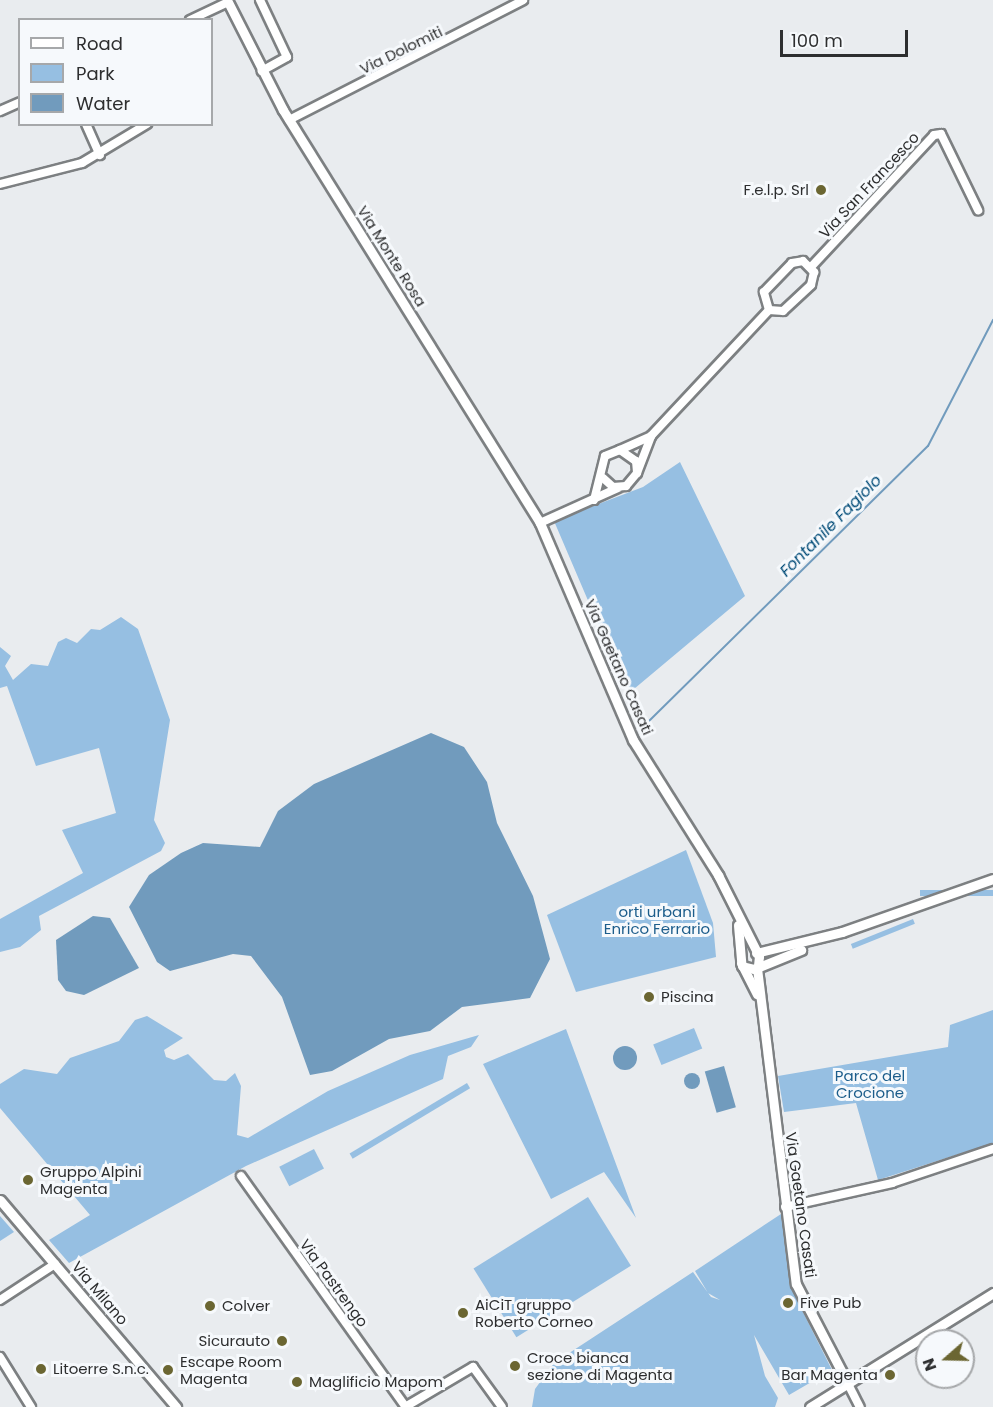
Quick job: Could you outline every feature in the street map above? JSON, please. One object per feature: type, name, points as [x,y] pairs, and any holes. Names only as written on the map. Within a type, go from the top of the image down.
[{"type":"street","points":[[260,0],[287,57],[262,71]]},
{"type":"street","name":"Via Dolomiti","points":[[289,120],[523,0]]},
{"type":"street","points":[[194,18],[228,1]]},
{"type":"street","name":"Via Monte Rosa","points":[[228,1],[289,120],[540,523]]},
{"type":"street","points":[[0,111],[18,103]]},
{"type":"street","points":[[87,126],[100,154]]},
{"type":"street","points":[[0,184],[100,154],[144,126]]},
{"type":"street","name":"Via San Francesco","points":[[594,500],[603,478],[602,461],[651,435],[770,310],[783,311],[811,285],[811,267],[934,135],[941,134],[978,210]]},
{"type":"street","points":[[770,310],[764,292],[780,275],[798,261],[811,267]]},
{"type":"street","name":"Via San Francesco","points":[[540,523],[619,488],[637,473],[651,435]]},
{"type":"street","points":[[620,450],[632,455],[637,473]]},
{"type":"street","points":[[603,478],[619,488]]},
{"type":"street","name":"Via Gaetano Casati","points":[[540,523],[633,740],[698,839],[755,952],[758,967],[757,994],[796,1284],[860,1407]]},
{"type":"street","points":[[742,962],[758,967],[842,932],[993,879]]},
{"type":"street","name":"Via Gaetano Casati","points":[[735,911],[742,962],[757,994]]},
{"type":"street","points":[[742,962],[755,952],[842,932]]},
{"type":"street","points":[[785,1207],[892,1183],[993,1149]]},
{"type":"street","name":"Via Pastrengo","points":[[241,1176],[406,1407]]},
{"type":"street","name":"Via Milano","points":[[0,1200],[176,1407]]},
{"type":"street","points":[[0,1300],[55,1264]]},
{"type":"street","points":[[810,1407],[846,1382],[993,1293]]},
{"type":"street","points":[[0,1357],[31,1407]]},
{"type":"street","points":[[406,1407],[472,1367],[502,1407]]},
{"type":"green space","points":[[680,462],[745,596],[628,694],[554,521],[643,487]]},
{"type":"green space","points":[[121,617],[138,629],[170,720],[154,820],[165,843],[161,851],[39,916],[41,930],[20,947],[0,952],[0,919],[83,873],[62,830],[116,813],[99,748],[36,766],[7,686],[0,688],[0,647],[11,656],[5,666],[13,680],[31,664],[48,666],[58,642],[66,638],[77,643],[91,629],[100,630]]},
{"type":"green space","name":"orti urbani Enrico Ferrario","points":[[686,850],[713,923],[716,957],[576,992],[547,915]]},
{"type":"green space","points":[[920,890],[993,890],[993,896],[920,896]]},
{"type":"green space","points":[[913,919],[915,924],[853,949],[851,944]]},
{"type":"green space","name":"Parco del Crocione","points":[[993,1010],[993,1143],[878,1180],[856,1103],[784,1112],[778,1076],[948,1047],[950,1025]]},
{"type":"green space","points":[[147,1016],[183,1038],[164,1050],[166,1057],[174,1060],[188,1054],[214,1080],[226,1081],[235,1073],[241,1086],[237,1135],[248,1138],[328,1091],[410,1055],[479,1035],[471,1047],[448,1056],[443,1079],[246,1166],[69,1263],[49,1240],[90,1215],[0,1108],[0,1084],[24,1069],[57,1074],[70,1058],[119,1041],[135,1020]]},
{"type":"green space","points":[[694,1028],[702,1048],[661,1065],[653,1044]]},
{"type":"green space","points":[[566,1029],[636,1218],[604,1172],[551,1199],[483,1064]]},
{"type":"green space","points":[[467,1083],[470,1088],[353,1159],[350,1154]]},
{"type":"green space","points":[[314,1149],[324,1169],[289,1186],[279,1167]]},
{"type":"green space","points":[[588,1197],[631,1266],[516,1337],[474,1269]]},
{"type":"green space","points":[[781,1214],[790,1286],[832,1370],[789,1395],[754,1335],[765,1376],[778,1398],[775,1407],[532,1407],[535,1389],[554,1363],[693,1272],[707,1292],[695,1271]]},
{"type":"green space","points":[[0,1216],[14,1232],[0,1241]]},
{"type":"water","points":[[431,733],[464,747],[487,782],[497,823],[533,896],[550,959],[530,998],[462,1007],[430,1031],[389,1039],[332,1071],[310,1075],[282,997],[251,956],[233,954],[170,971],[157,962],[129,907],[149,875],[181,853],[203,843],[260,847],[278,811],[314,784]]},
{"type":"water","points":[[93,916],[110,918],[139,968],[84,995],[66,991],[58,980],[56,940]]},
{"type":"water","points":[[625,1046],[630,1047],[636,1053],[636,1063],[630,1069],[625,1070],[620,1069],[614,1063],[613,1058],[614,1053],[620,1047]]},
{"type":"water","points":[[724,1066],[736,1107],[717,1113],[705,1072]]},
{"type":"water","points":[[692,1073],[698,1075],[700,1081],[698,1087],[692,1089],[686,1087],[684,1081],[686,1075]]},
{"type":"waterway","name":"Fontanile Fagiolo","points":[[649,721],[928,446],[993,320]]},
{"type":"place","name":"F.e.l.p. Srl","points":[[821,190]]},
{"type":"place","name":"Piscina","points":[[649,997]]},
{"type":"place","name":"Gruppo Alpini Magenta","points":[[28,1180]]},
{"type":"place","name":"Five Pub","points":[[788,1303]]},
{"type":"place","name":"Colver","points":[[210,1306]]},
{"type":"place","name":"AiCiT gruppo Roberto Corneo","points":[[463,1313]]},
{"type":"place","name":"Sicurauto","points":[[282,1341]]},
{"type":"place","name":"Croce bianca sezione di Magenta","points":[[515,1366]]},
{"type":"place","name":"Litoerre S.n.c.","points":[[41,1369]]},
{"type":"place","name":"Escape Room Magenta","points":[[168,1370]]},
{"type":"place","name":"Bar Magenta","points":[[890,1375]]},
{"type":"place","name":"Maglificio Mapom","points":[[297,1382]]}]
